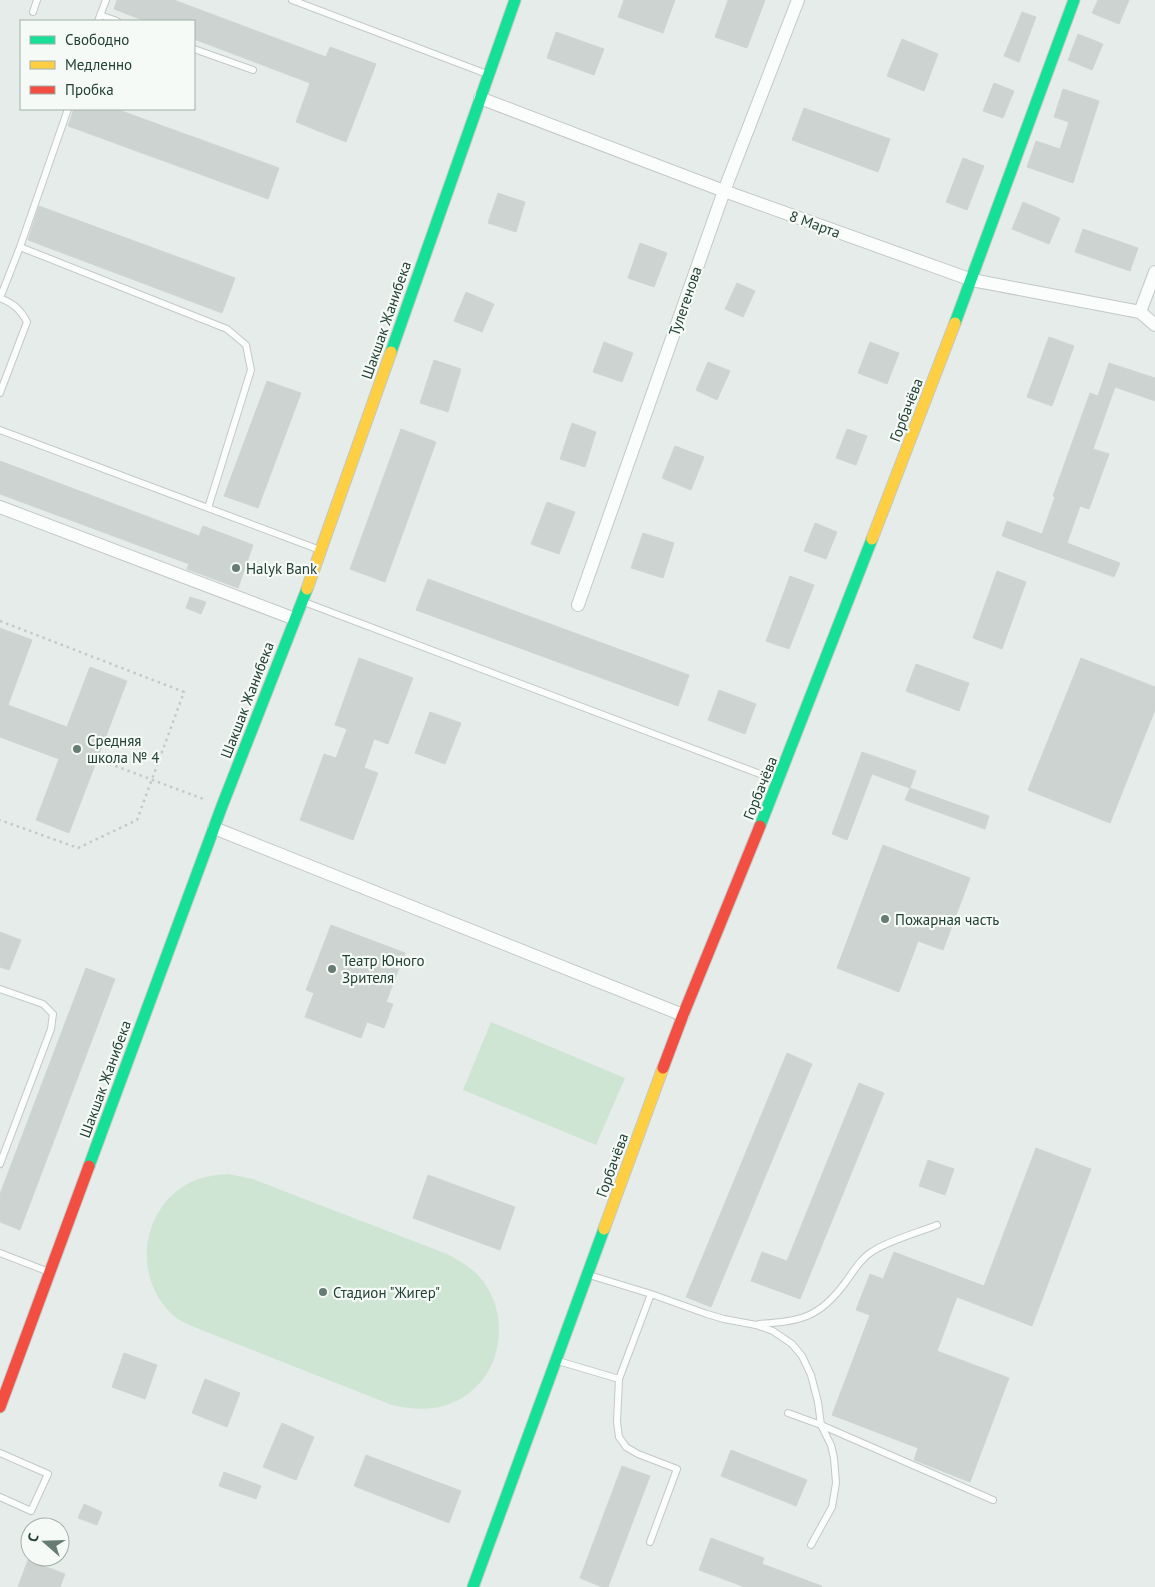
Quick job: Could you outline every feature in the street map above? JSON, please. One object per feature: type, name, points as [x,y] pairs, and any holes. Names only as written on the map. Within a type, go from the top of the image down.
[{"type":"street","name":"Шакшак Жанибека","points":[[0,1407],[222,806],[303,602],[515,0]]},
{"type":"street","name":"Тулегенова","points":[[578,605],[724,191],[798,0]]},
{"type":"street","name":"Горбачёва","points":[[474,1587],[683,1015],[779,781],[972,280],[1074,0]]},
{"type":"street","name":"8 Марта","points":[[480,98],[724,191],[972,280],[1140,312]]},
{"type":"street","points":[[1155,272],[1140,312],[1155,325]]},
{"type":"street","points":[[0,507],[295,619]]},
{"type":"street","points":[[214,828],[683,1015]]},
{"type":"lane","points":[[33,12],[37,0]]},
{"type":"lane","points":[[99,18],[106,0]]},
{"type":"lane","points":[[292,0],[488,75]]},
{"type":"lane","points":[[195,49],[253,70]]},
{"type":"lane","points":[[0,393],[27,322],[13,304],[0,298],[20,247],[68,110]]},
{"type":"lane","points":[[20,247],[227,329],[246,345],[251,370],[208,508]]},
{"type":"lane","points":[[0,430],[321,551]]},
{"type":"lane","points":[[303,602],[779,781]]},
{"type":"lane","points":[[0,989],[43,1004],[53,1014],[51,1029],[0,1164]]},
{"type":"lane","points":[[756,1325],[789,1322],[808,1317],[824,1306],[872,1251],[937,1225]]},
{"type":"lane","points":[[0,1253],[50,1272]]},
{"type":"lane","points":[[588,1275],[651,1294],[706,1314],[756,1325],[773,1331],[792,1344],[802,1356],[811,1374],[821,1425],[831,1445],[836,1483],[832,1507],[811,1545]]},
{"type":"lane","points":[[650,1542],[677,1469],[638,1454],[626,1447],[619,1437],[617,1422],[619,1379],[651,1294]]},
{"type":"lane","points":[[557,1361],[619,1379]]},
{"type":"lane","points":[[788,1413],[821,1425],[993,1500]]},
{"type":"lane","points":[[0,1453],[48,1474],[31,1510],[0,1497]]},
{"type":"path","points":[[0,621],[184,692],[137,820],[78,848],[0,820]]},
{"type":"path","points":[[97,760],[222,806]]},
{"type":"green space","points":[[491,1022],[625,1078],[596,1145],[463,1090]]},
{"type":"green space","name":"Стадион \"Жигер\"","points":[[228,1174],[253,1179],[447,1254],[473,1270],[485,1284],[493,1298],[499,1328],[498,1344],[494,1359],[487,1373],[477,1386],[465,1396],[448,1405],[420,1409],[392,1405],[196,1328],[175,1317],[162,1303],[153,1287],[148,1269],[147,1251],[150,1233],[156,1216],[167,1201],[181,1188],[203,1178]]},
{"type":"building","points":[[117,0],[174,0],[326,57],[330,47],[376,64],[346,142],[296,122],[310,83],[195,39],[195,20],[142,20],[114,9]]},
{"type":"building","points":[[624,0],[675,0],[663,33],[618,17]]},
{"type":"building","points":[[728,0],[765,0],[747,48],[715,37]]},
{"type":"building","points":[[1098,0],[1129,0],[1119,24],[1092,13]]},
{"type":"building","points":[[1022,12],[1036,17],[1019,62],[1004,56]]},
{"type":"building","points":[[556,32],[604,49],[594,75],[547,58]]},
{"type":"building","points":[[1078,34],[1103,44],[1092,70],[1068,60]]},
{"type":"building","points":[[902,39],[938,54],[924,91],[887,76]]},
{"type":"building","points":[[994,83],[1014,91],[1003,118],[983,111]]},
{"type":"building","points":[[1063,89],[1099,101],[1073,183],[1027,167],[1036,141],[1060,149],[1069,122],[1054,117]]},
{"type":"building","points":[[804,108],[890,139],[878,172],[792,140]]},
{"type":"building","points":[[74,110],[119,110],[279,168],[268,199],[68,126]]},
{"type":"building","points":[[963,158],[984,166],[967,210],[946,202]]},
{"type":"building","points":[[498,193],[525,202],[516,232],[488,223]]},
{"type":"building","points":[[1023,202],[1060,218],[1049,244],[1012,229]]},
{"type":"building","points":[[39,206],[235,278],[222,313],[28,240]]},
{"type":"building","points":[[1083,229],[1138,248],[1130,271],[1075,252]]},
{"type":"building","points":[[640,243],[667,253],[654,287],[628,278]]},
{"type":"building","points":[[737,283],[755,291],[743,317],[725,309]]},
{"type":"building","points":[[466,292],[494,304],[482,332],[454,321]]},
{"type":"building","points":[[1049,337],[1074,346],[1052,406],[1027,397]]},
{"type":"building","points":[[604,342],[633,353],[622,382],[593,372]]},
{"type":"building","points":[[870,342],[899,353],[887,384],[858,373]]},
{"type":"building","points":[[434,360],[461,369],[448,412],[420,403]]},
{"type":"building","points":[[708,362],[730,371],[717,400],[696,390]]},
{"type":"building","points":[[1109,363],[1155,378],[1155,401],[1115,387],[1093,449],[1109,454],[1089,509],[1080,506],[1067,543],[1120,563],[1114,577],[1002,536],[1007,521],[1042,534],[1055,497],[1053,496],[1090,393],[1098,396]]},
{"type":"building","points":[[267,381],[301,393],[258,508],[224,496]]},
{"type":"building","points":[[572,423],[596,432],[585,467],[560,459]]},
{"type":"building","points":[[401,429],[436,442],[385,582],[350,569]]},
{"type":"building","points":[[847,429],[867,436],[856,465],[836,458]]},
{"type":"building","points":[[675,446],[704,457],[691,490],[662,478]]},
{"type":"building","points":[[0,461],[199,536],[203,526],[253,545],[238,588],[187,569],[189,564],[0,494]]},
{"type":"building","points":[[547,502],[575,512],[559,554],[531,544]]},
{"type":"building","points":[[815,523],[837,532],[826,559],[804,551]]},
{"type":"building","points":[[643,533],[674,543],[663,578],[631,568]]},
{"type":"building","points":[[997,571],[1026,582],[1002,649],[973,638]]},
{"type":"building","points":[[790,576],[814,585],[789,649],[766,641]]},
{"type":"building","points":[[428,579],[689,675],[678,706],[416,610]]},
{"type":"building","points":[[190,597],[206,602],[201,614],[186,608]]},
{"type":"building","points":[[0,628],[32,640],[8,705],[67,727],[90,667],[127,681],[69,833],[36,820],[59,759],[0,737]]},
{"type":"building","points":[[359,658],[413,678],[388,744],[374,739],[364,768],[378,773],[353,840],[300,820],[324,754],[336,758],[347,729],[335,725]]},
{"type":"building","points":[[1081,658],[1155,687],[1155,710],[1110,823],[1028,790]]},
{"type":"building","points":[[916,664],[969,683],[959,711],[906,691]]},
{"type":"building","points":[[719,690],[756,704],[745,734],[708,720]]},
{"type":"building","points":[[430,712],[461,723],[445,764],[415,753]]},
{"type":"building","points":[[862,752],[916,771],[910,788],[872,774],[847,840],[832,834]]},
{"type":"building","points":[[910,788],[989,816],[985,829],[905,800]]},
{"type":"building","points":[[883,845],[970,878],[943,950],[918,941],[899,992],[837,968]]},
{"type":"building","points":[[331,925],[405,953],[386,1002],[393,1004],[384,1028],[367,1022],[361,1038],[305,1017],[314,993],[306,990]]},
{"type":"building","points":[[0,932],[21,940],[9,970],[0,967]]},
{"type":"building","points":[[86,968],[115,979],[20,1230],[0,1222],[0,1194]]},
{"type":"building","points":[[787,1053],[812,1064],[711,1307],[686,1297]]},
{"type":"building","points":[[859,1083],[884,1093],[800,1299],[751,1281],[762,1252],[787,1261]]},
{"type":"building","points":[[1036,1148],[1091,1169],[1032,1326],[957,1297],[937,1351],[1009,1378],[970,1482],[914,1460],[918,1448],[832,1415],[870,1315],[856,1310],[870,1274],[883,1279],[894,1252],[984,1286]]},
{"type":"building","points":[[928,1160],[954,1169],[945,1195],[919,1186]]},
{"type":"building","points":[[428,1175],[515,1207],[500,1250],[413,1218]]},
{"type":"building","points":[[124,1353],[157,1365],[145,1399],[112,1387]]},
{"type":"building","points":[[205,1379],[240,1393],[227,1427],[192,1413]]},
{"type":"building","points":[[282,1423],[314,1437],[296,1480],[263,1467]]},
{"type":"building","points":[[731,1450],[807,1480],[796,1506],[721,1476]]},
{"type":"building","points":[[366,1455],[461,1491],[449,1523],[354,1486]]},
{"type":"building","points":[[622,1466],[650,1476],[608,1587],[602,1587],[580,1578]]},
{"type":"building","points":[[224,1472],[261,1486],[256,1499],[219,1486]]},
{"type":"building","points":[[84,1504],[102,1512],[97,1525],[78,1518]]},
{"type":"building","points":[[711,1538],[764,1558],[762,1564],[822,1586],[745,1587],[699,1570]]},
{"type":"building","points":[[25,1567],[46,1567],[65,1574],[60,1587],[18,1587]]},
{"type":"traffic: fast","points":[[391,352],[515,0]]},
{"type":"traffic: fast","points":[[955,323],[1074,0]]},
{"type":"traffic: fast","points":[[760,826],[872,539]]},
{"type":"traffic: fast","points":[[89,1166],[222,806],[307,589]]},
{"type":"traffic: fast","points":[[473,1587],[604,1229]]},
{"type":"traffic: slow","points":[[872,539],[955,323]]},
{"type":"traffic: slow","points":[[307,589],[391,352]]},
{"type":"traffic: slow","points":[[604,1229],[663,1068]]},
{"type":"traffic: jam","points":[[663,1068],[760,826]]},
{"type":"traffic: jam","points":[[0,1407],[89,1166]]},
{"type":"place","name":"Halyk Bank","points":[[236,568]]},
{"type":"place","name":"Средняя школа № 4","points":[[77,749]]},
{"type":"place","name":"Пожарная часть","points":[[885,919]]},
{"type":"place","name":"Театр Юного Зрителя","points":[[332,969]]},
{"type":"place","name":"Стадион \"Жигер\"","points":[[323,1292]]}]
